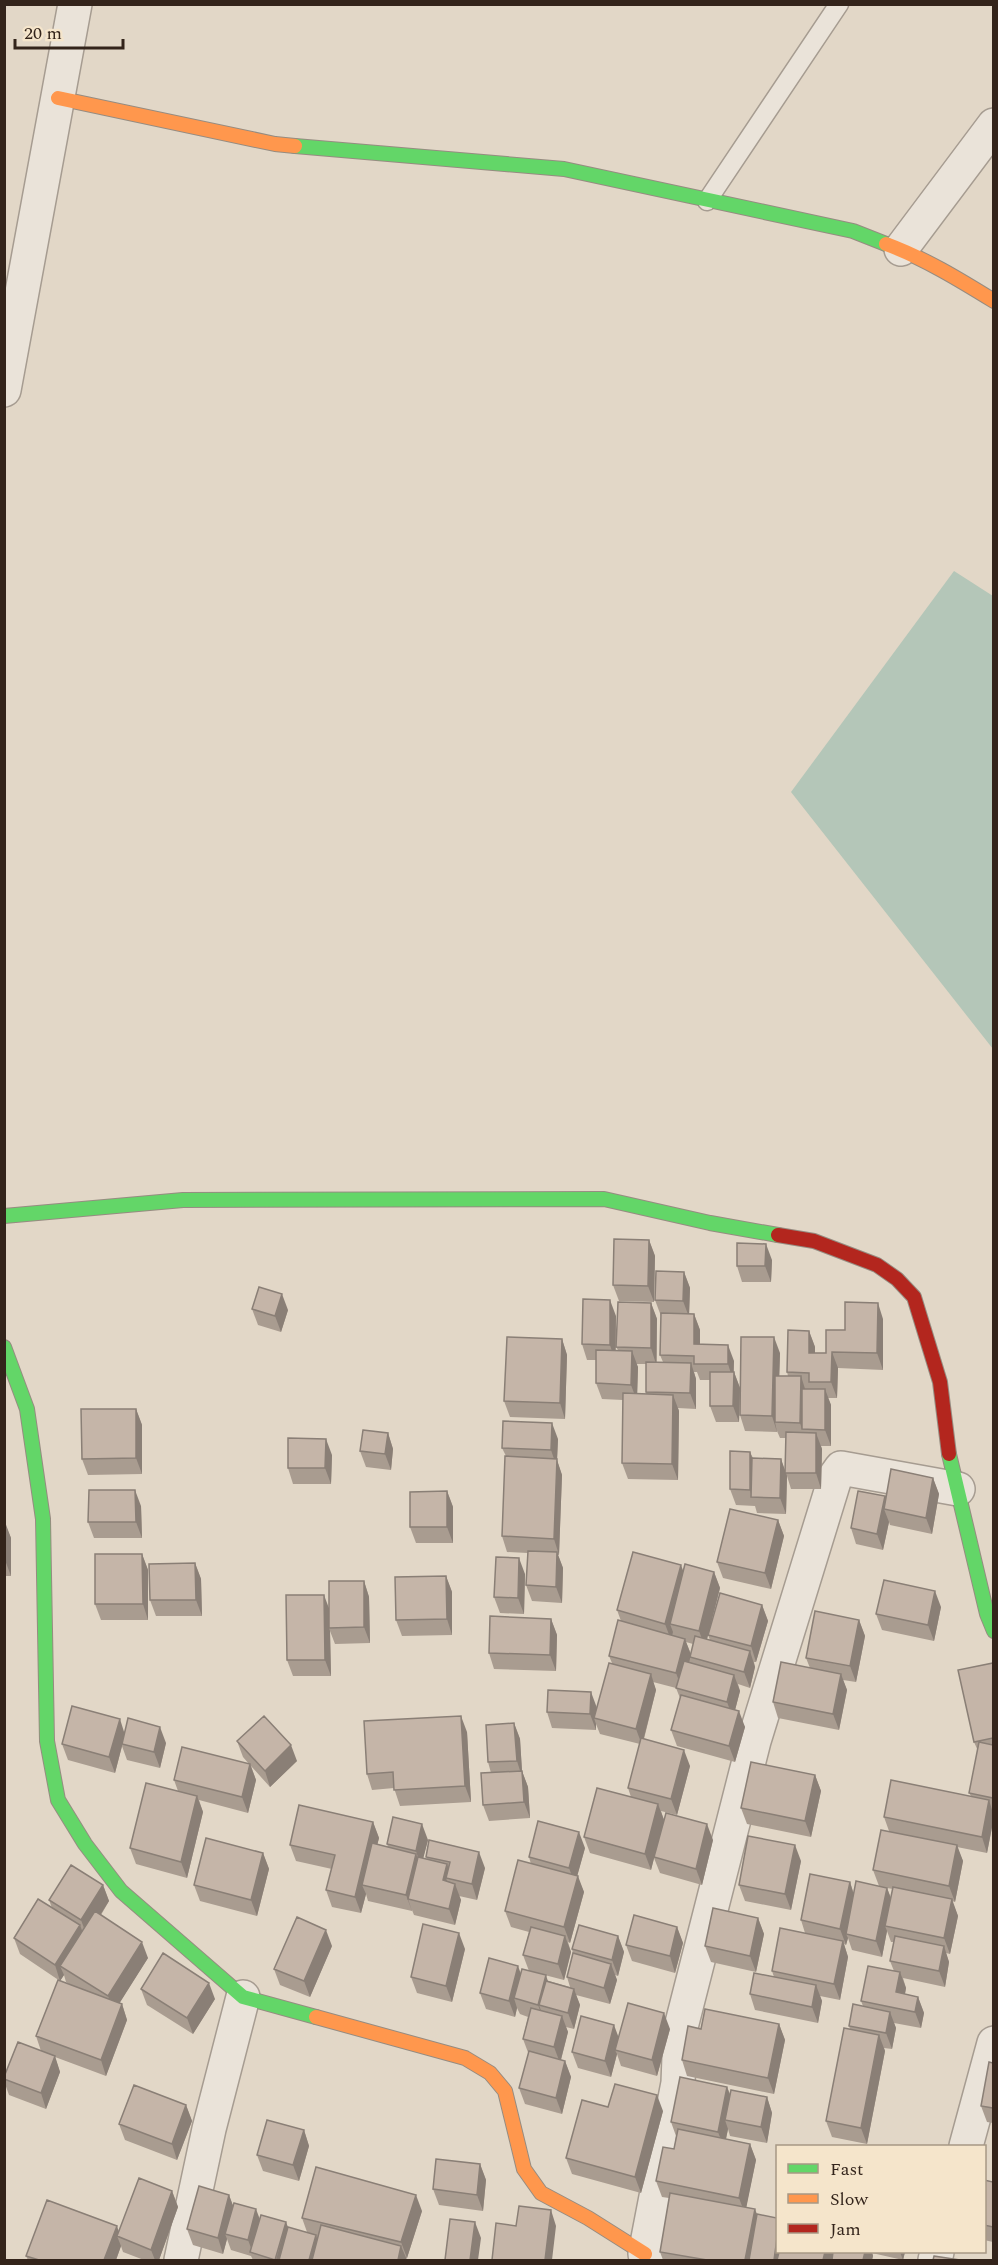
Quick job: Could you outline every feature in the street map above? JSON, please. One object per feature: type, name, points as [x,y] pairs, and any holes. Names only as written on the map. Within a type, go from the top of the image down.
[{"type":"street","points":[[4,390],[75,4]]},
{"type":"street","points":[[58,98],[275,144],[564,169],[853,231],[902,249],[962,281],[993,301]]},
{"type":"street","points":[[902,249],[993,125]]},
{"type":"street","points":[[4,1216],[183,1200],[604,1199],[710,1223],[814,1241],[878,1265],[897,1279],[914,1297],[940,1382],[949,1455],[993,1631]]},
{"type":"street","points":[[4,1347],[27,1408],[43,1519],[46,1740],[58,1800],[85,1844],[121,1891],[243,1997],[465,2058],[490,2073],[505,2091],[524,2169],[541,2193],[588,2218],[646,2257],[678,2083],[680,2031],[754,1741],[836,1475],[841,1468],[958,1489]]},
{"type":"street","points":[[181,2260],[209,2129],[243,1997]]},
{"type":"street","points":[[966,2145],[993,2043]]},
{"type":"lane","points":[[707,201],[839,4]]},
{"type":"shaded area","points":[[954,571],[993,596],[993,1049],[791,792]]},
{"type":"building","points":[[614,1239],[649,1240],[648,1286],[613,1285]]},
{"type":"building","points":[[737,1243],[766,1244],[765,1266],[737,1266]]},
{"type":"building","points":[[656,1271],[684,1272],[683,1301],[655,1300]]},
{"type":"building","points":[[259,1287],[282,1294],[275,1316],[252,1309]]},
{"type":"building","points":[[583,1299],[610,1300],[610,1345],[582,1344]]},
{"type":"building","points":[[618,1302],[651,1303],[651,1348],[616,1347]]},
{"type":"building","points":[[845,1302],[878,1303],[877,1353],[832,1352],[831,1382],[809,1382],[809,1373],[787,1372],[788,1330],[809,1331],[809,1353],[826,1353],[826,1330],[845,1330]]},
{"type":"building","points":[[661,1313],[694,1314],[694,1344],[728,1345],[728,1364],[694,1364],[694,1356],[660,1355]]},
{"type":"building","points":[[507,1337],[562,1339],[560,1403],[504,1401]]},
{"type":"building","points":[[741,1337],[774,1337],[772,1416],[740,1415]]},
{"type":"building","points":[[596,1350],[632,1351],[631,1385],[596,1383]]},
{"type":"building","points":[[646,1362],[691,1363],[690,1393],[646,1392]]},
{"type":"building","points":[[710,1372],[734,1372],[733,1406],[710,1406]]},
{"type":"building","points":[[775,1376],[801,1376],[800,1423],[775,1422]]},
{"type":"building","points":[[802,1389],[825,1389],[825,1430],[802,1429]]},
{"type":"building","points":[[623,1393],[673,1395],[672,1464],[622,1463]]},
{"type":"building","points":[[81,1409],[136,1409],[136,1458],[82,1459]]},
{"type":"building","points":[[503,1421],[552,1423],[551,1450],[502,1448]]},
{"type":"building","points":[[363,1430],[388,1433],[385,1454],[360,1451]]},
{"type":"building","points":[[786,1432],[816,1433],[816,1473],[785,1473]]},
{"type":"building","points":[[288,1438],[326,1439],[325,1468],[288,1468]]},
{"type":"building","points":[[730,1451],[750,1452],[750,1490],[730,1489]]},
{"type":"building","points":[[505,1456],[557,1459],[554,1539],[502,1536]]},
{"type":"building","points":[[752,1458],[781,1459],[780,1498],[751,1497]]},
{"type":"building","points":[[891,1469],[933,1478],[926,1518],[884,1509]]},
{"type":"building","points":[[89,1490],[135,1490],[136,1522],[88,1522]]},
{"type":"building","points":[[447,1491],[447,1527],[410,1527],[410,1492]]},
{"type":"building","points":[[858,1491],[885,1496],[877,1534],[851,1528]]},
{"type":"building","points":[[730,1509],[778,1520],[765,1573],[717,1562]]},
{"type":"building","points":[[528,1551],[557,1552],[556,1587],[526,1585]]},
{"type":"building","points":[[633,1552],[681,1565],[665,1624],[617,1610]]},
{"type":"building","points":[[95,1554],[142,1554],[143,1604],[95,1604]]},
{"type":"building","points":[[496,1557],[519,1558],[518,1598],[494,1597]]},
{"type":"building","points":[[195,1563],[196,1600],[150,1600],[149,1564]]},
{"type":"building","points":[[685,1564],[714,1572],[699,1631],[670,1624]]},
{"type":"building","points":[[446,1576],[447,1619],[396,1620],[395,1577]]},
{"type":"building","points":[[884,1580],[935,1591],[928,1625],[876,1614]]},
{"type":"building","points":[[329,1581],[364,1581],[364,1627],[329,1628]]},
{"type":"building","points":[[720,1593],[762,1605],[751,1646],[708,1635]]},
{"type":"building","points":[[286,1595],[324,1595],[325,1660],[287,1660]]},
{"type":"building","points":[[815,1611],[859,1620],[850,1666],[806,1658]]},
{"type":"building","points":[[490,1616],[551,1619],[550,1655],[489,1653]]},
{"type":"building","points":[[618,1620],[685,1639],[676,1673],[609,1656]]},
{"type":"building","points":[[695,1636],[750,1651],[744,1672],[690,1657]]},
{"type":"building","points":[[684,1661],[734,1675],[727,1702],[676,1688]]},
{"type":"building","points":[[781,1662],[841,1674],[833,1714],[773,1702]]},
{"type":"building","points":[[609,1663],[651,1674],[636,1729],[594,1718]]},
{"type":"building","points":[[993,1663],[993,1738],[974,1742],[958,1670]]},
{"type":"building","points":[[548,1690],[591,1692],[590,1714],[547,1712]]},
{"type":"building","points":[[681,1695],[739,1711],[729,1746],[671,1730]]},
{"type":"building","points":[[72,1706],[120,1719],[109,1757],[62,1744]]},
{"type":"building","points":[[264,1716],[291,1745],[265,1771],[237,1741]]},
{"type":"building","points":[[461,1716],[465,1786],[394,1790],[393,1772],[367,1774],[364,1721]]},
{"type":"building","points":[[128,1718],[160,1727],[154,1752],[122,1744]]},
{"type":"building","points":[[514,1723],[517,1761],[488,1762],[486,1725]]},
{"type":"building","points":[[641,1738],[684,1750],[671,1799],[628,1788]]},
{"type":"building","points":[[979,1742],[993,1745],[993,1798],[969,1793]]},
{"type":"building","points":[[182,1747],[250,1764],[242,1797],[174,1780]]},
{"type":"building","points":[[751,1762],[815,1775],[805,1821],[741,1808]]},
{"type":"building","points":[[522,1771],[524,1802],[483,1805],[481,1773]]},
{"type":"building","points":[[891,1780],[989,1800],[982,1837],[884,1817]]},
{"type":"building","points":[[146,1783],[197,1796],[181,1862],[130,1848]]},
{"type":"building","points":[[597,1788],[658,1804],[645,1854],[584,1837]]},
{"type":"building","points":[[299,1805],[373,1822],[355,1897],[326,1890],[335,1855],[290,1845]]},
{"type":"building","points":[[666,1813],[707,1824],[696,1869],[654,1857]]},
{"type":"building","points":[[393,1817],[422,1824],[416,1851],[387,1844]]},
{"type":"building","points":[[538,1821],[579,1832],[569,1868],[529,1857]]},
{"type":"building","points":[[881,1830],[957,1845],[949,1886],[873,1870]]},
{"type":"building","points":[[748,1836],[795,1845],[785,1894],[739,1885]]},
{"type":"building","points":[[206,1838],[263,1853],[251,1900],[194,1885]]},
{"type":"building","points":[[429,1840],[479,1852],[472,1884],[446,1878],[450,1862],[426,1857]]},
{"type":"building","points":[[372,1843],[416,1854],[406,1895],[362,1885]]},
{"type":"building","points":[[418,1857],[447,1864],[443,1880],[455,1884],[449,1909],[408,1899]]},
{"type":"building","points":[[518,1860],[578,1876],[564,1927],[505,1911]]},
{"type":"building","points":[[71,1865],[103,1885],[81,1920],[49,1900]]},
{"type":"building","points":[[810,1874],[850,1882],[840,1929],[801,1920]]},
{"type":"building","points":[[856,1881],[887,1888],[876,1941],[846,1934]]},
{"type":"building","points":[[893,1887],[952,1899],[944,1938],[885,1926]]},
{"type":"building","points":[[38,1899],[80,1925],[55,1965],[14,1938]]},
{"type":"building","points":[[713,1908],[758,1918],[750,1956],[705,1946]]},
{"type":"building","points":[[95,1911],[142,1942],[108,1996],[60,1966]]},
{"type":"building","points":[[634,1915],[677,1927],[670,1956],[626,1945]]},
{"type":"building","points":[[297,1917],[326,1930],[304,1981],[274,1969]]},
{"type":"building","points":[[423,1924],[459,1933],[446,1986],[411,1977]]},
{"type":"building","points":[[579,1925],[618,1936],[612,1960],[572,1949]]},
{"type":"building","points":[[531,1927],[565,1936],[558,1964],[523,1955]]},
{"type":"building","points":[[780,1928],[843,1941],[834,1984],[772,1971]]},
{"type":"building","points":[[895,1936],[944,1946],[939,1971],[890,1961]]},
{"type":"building","points":[[163,1953],[209,1983],[187,2018],[141,1989]]},
{"type":"building","points":[[573,1953],[611,1964],[604,1988],[567,1977]]},
{"type":"building","points":[[489,1958],[518,1966],[509,2001],[480,1993]]},
{"type":"building","points":[[868,1966],[900,1972],[896,1992],[918,1997],[915,2012],[861,2001]]},
{"type":"building","points":[[522,1969],[546,1975],[538,2005],[514,1998]]},
{"type":"building","points":[[754,1973],[816,1985],[812,2007],[750,1994]]},
{"type":"building","points":[[58,1980],[122,2004],[101,2060],[36,2036]]},
{"type":"building","points":[[546,1981],[574,1989],[568,2013],[539,2005]]},
{"type":"building","points":[[628,2003],[664,2013],[652,2060],[615,2050]]},
{"type":"building","points":[[853,2004],[890,2012],[886,2033],[849,2026]]},
{"type":"building","points":[[531,2008],[562,2016],[554,2047],[523,2039]]},
{"type":"building","points":[[705,2009],[779,2024],[768,2078],[682,2060],[688,2026],[701,2029]]},
{"type":"building","points":[[581,2016],[614,2025],[605,2061],[572,2052]]},
{"type":"building","points":[[844,2028],[879,2035],[861,2128],[826,2121]]},
{"type":"building","points":[[18,2042],[55,2056],[41,2093],[4,2079]]},
{"type":"building","points":[[529,2051],[565,2061],[556,2098],[519,2088]]},
{"type":"building","points":[[989,2062],[993,2063],[993,2108],[981,2106]]},
{"type":"building","points":[[680,2077],[727,2087],[718,2132],[671,2122]]},
{"type":"building","points":[[615,2084],[657,2095],[635,2177],[566,2158],[582,2100],[608,2107]]},
{"type":"building","points":[[134,2085],[186,2105],[172,2144],[119,2124]]},
{"type":"building","points":[[731,2090],[767,2097],[761,2127],[725,2120]]},
{"type":"building","points":[[267,2120],[304,2130],[293,2165],[257,2155]]},
{"type":"building","points":[[678,2129],[750,2144],[739,2198],[656,2181],[663,2147],[674,2149]]},
{"type":"building","points":[[436,2159],[480,2164],[477,2195],[433,2189]]},
{"type":"building","points":[[316,2167],[416,2195],[401,2242],[302,2218]]},
{"type":"building","points":[[139,2178],[172,2191],[151,2250],[117,2236]]},
{"type":"building","points":[[986,2180],[993,2182],[993,2227],[986,2225]]},
{"type":"building","points":[[199,2186],[229,2195],[218,2238],[187,2229]]},
{"type":"building","points":[[670,2193],[755,2209],[745,2260],[707,2260],[660,2252]]},
{"type":"building","points":[[47,2200],[117,2226],[104,2260],[39,2260],[26,2256]]},
{"type":"building","points":[[234,2203],[256,2209],[248,2240],[225,2234]]},
{"type":"building","points":[[519,2206],[551,2210],[545,2260],[492,2260],[496,2223],[516,2226]]},
{"type":"building","points":[[757,2214],[776,2218],[774,2260],[749,2260]]},
{"type":"building","points":[[261,2215],[286,2222],[275,2260],[250,2252]]},
{"type":"building","points":[[450,2219],[475,2222],[470,2260],[445,2260]]},
{"type":"building","points":[[321,2225],[401,2246],[398,2260],[312,2260]]},
{"type":"building","points":[[288,2227],[316,2235],[309,2260],[279,2260]]},
{"type":"building","points":[[779,2253],[825,2253],[823,2260],[777,2260]]},
{"type":"building","points":[[833,2253],[865,2253],[863,2260],[832,2260]]},
{"type":"building","points":[[934,2256],[960,2260],[933,2260]]},
{"type":"traffic: fast","points":[[295,146],[564,169],[853,231],[886,244]]},
{"type":"traffic: fast","points":[[4,1216],[183,1200],[604,1199],[710,1223],[778,1235]]},
{"type":"traffic: fast","points":[[4,1347],[27,1409],[43,1519],[47,1741],[58,1800],[85,1844],[121,1891],[243,1997],[316,2017]]},
{"type":"traffic: fast","points":[[949,1454],[987,1614],[994,1631]]},
{"type":"traffic: slow","points":[[58,98],[275,144],[295,146]]},
{"type":"traffic: slow","points":[[886,244],[955,277],[994,301]]},
{"type":"traffic: slow","points":[[316,2017],[465,2058],[490,2073],[505,2091],[524,2169],[541,2193],[588,2218],[645,2254]]},
{"type":"traffic: jam","points":[[778,1235],[814,1241],[877,1265],[897,1279],[914,1297],[940,1382],[949,1454]]}]
